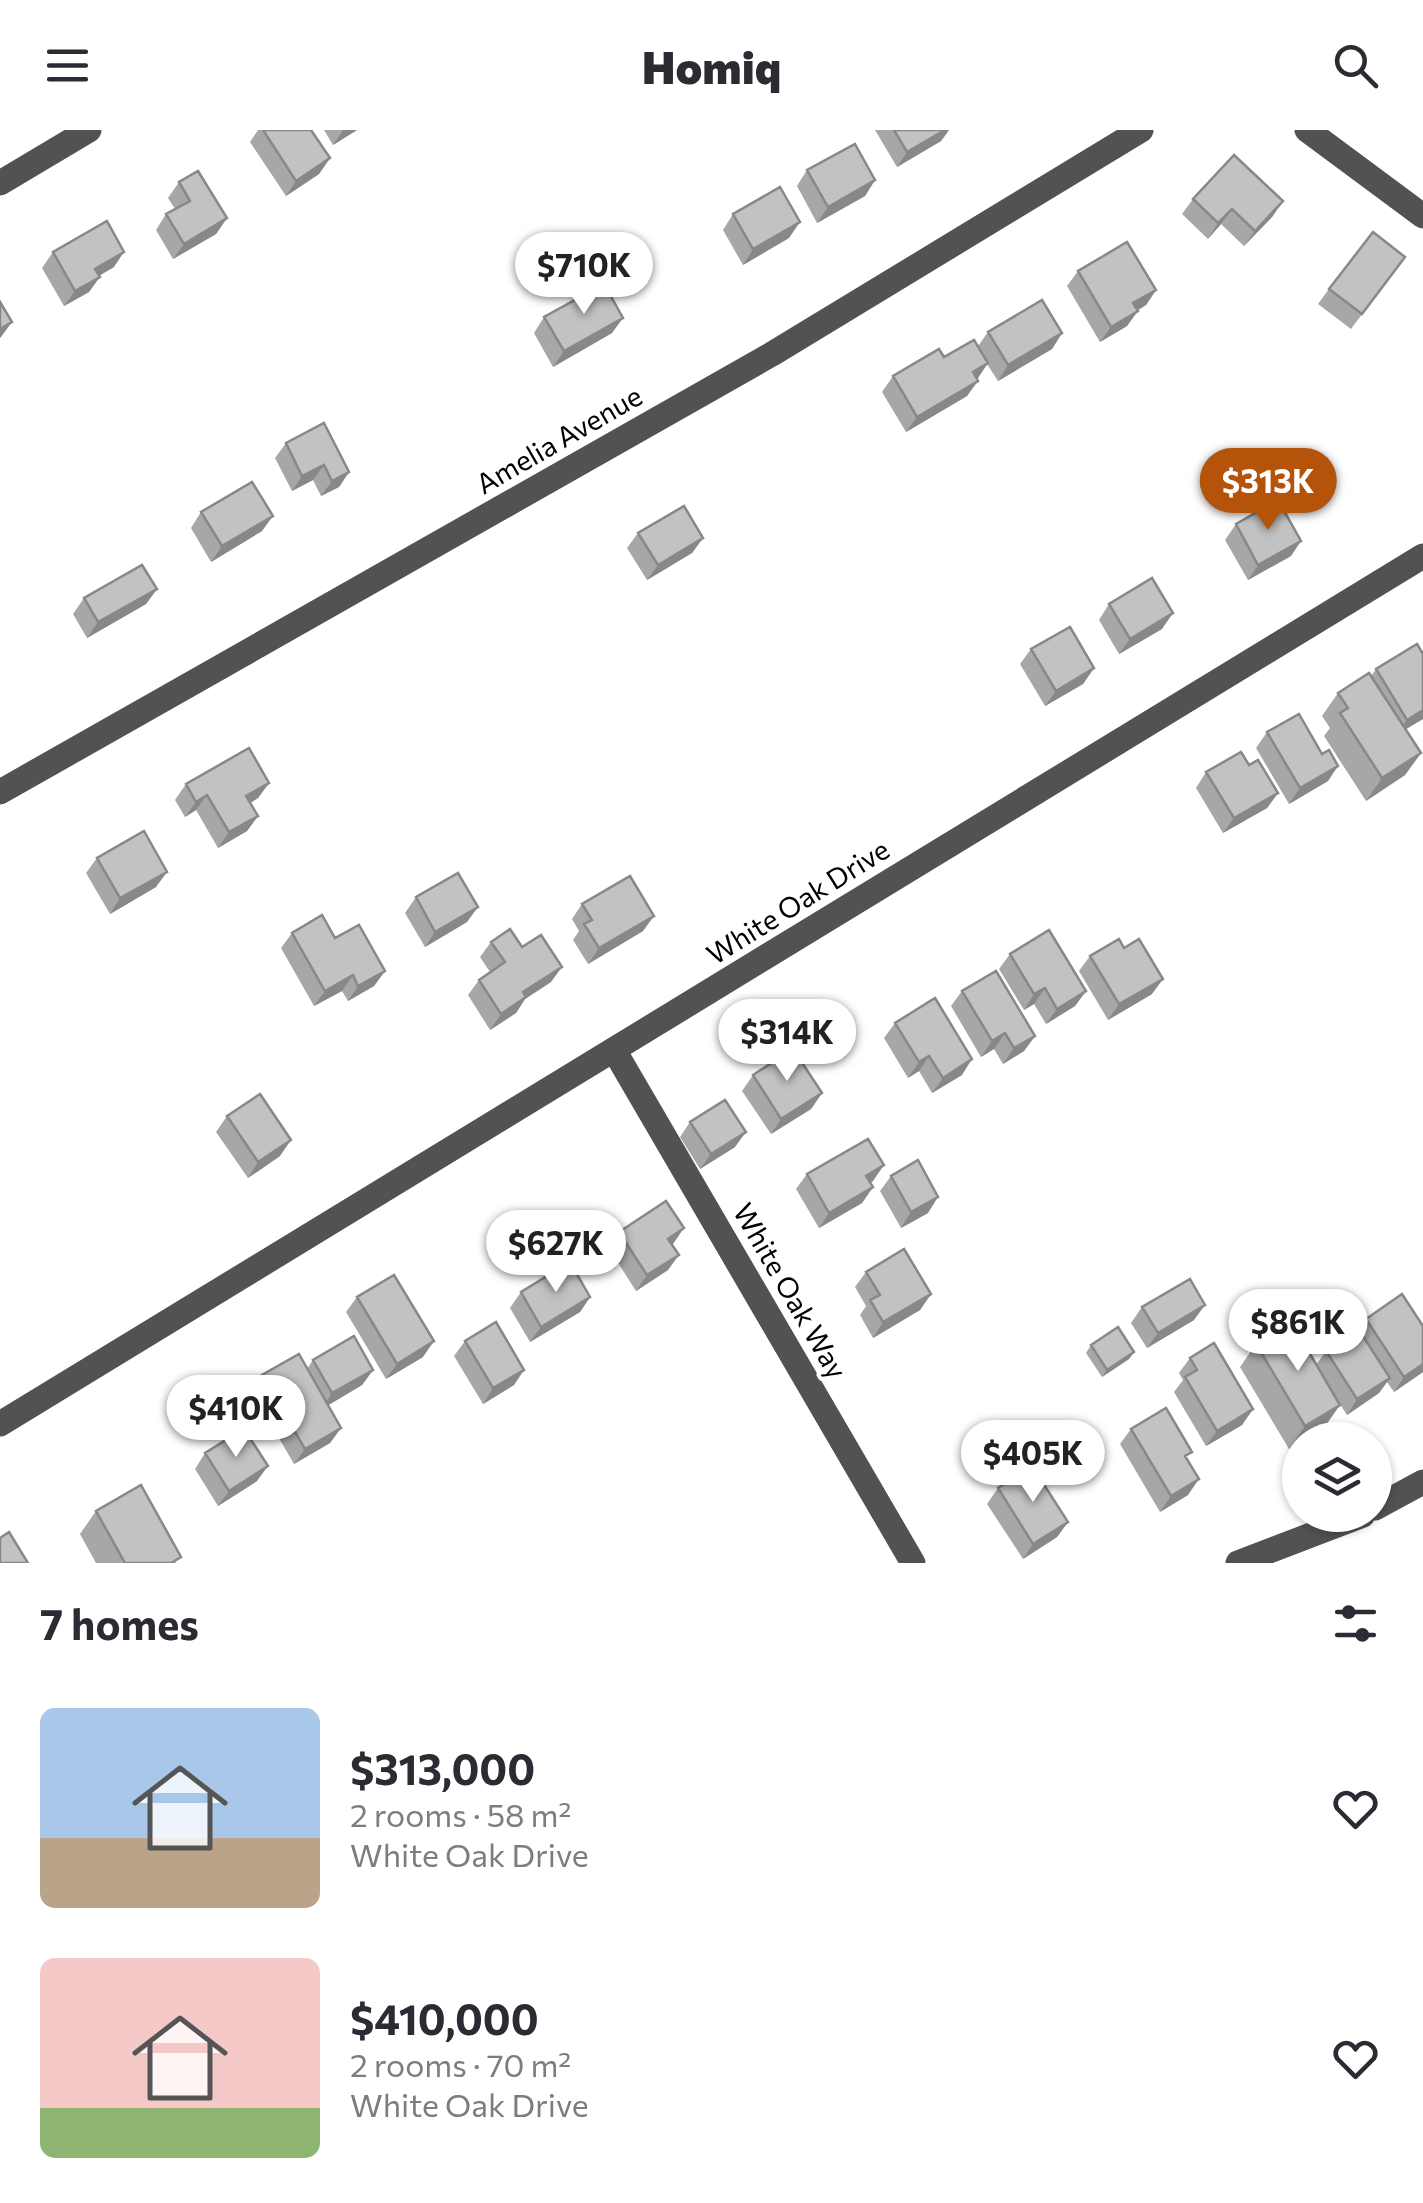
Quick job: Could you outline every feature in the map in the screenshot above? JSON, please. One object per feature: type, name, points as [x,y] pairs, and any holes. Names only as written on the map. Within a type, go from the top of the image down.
[{"type":"street","points":[[0,182],[89,130]]},
{"type":"street","name":"Amelia Avenue","points":[[0,792],[772,354],[1141,130]]},
{"type":"street","points":[[1307,130],[1423,216]]},
{"type":"street","name":"White Oak Drive","points":[[1,1421],[1423,556]]},
{"type":"street","name":"White Oak Way","points":[[614,1050],[913,1563]]},
{"type":"street","points":[[1392,1499],[1423,1482]]},
{"type":"street","points":[[1238,1563],[1319,1532]]},
{"type":"building","points":[[263,130],[311,130],[330,158],[296,181]]},
{"type":"building","points":[[894,130],[945,130],[907,152]]},
{"type":"building","points":[[855,144],[875,180],[828,207],[807,170]]},
{"type":"building","points":[[1234,155],[1283,201],[1255,231],[1232,209],[1218,223],[1193,199]]},
{"type":"building","points":[[198,171],[227,218],[184,244],[166,214],[190,201],[179,182]]},
{"type":"building","points":[[780,187],[800,222],[753,249],[733,214]]},
{"type":"building","points":[[107,221],[124,252],[95,269],[100,277],[75,291],[53,252]]},
{"type":"building","points":[[1373,232],[1405,257],[1362,314],[1329,289]]},
{"type":"building","points":[[1127,242],[1156,290],[1133,303],[1138,311],[1111,327],[1078,271]]},
{"type":"building","points":[[604,284],[623,318],[564,351],[544,317]]},
{"type":"building","points":[[1042,300],[1062,333],[1008,365],[988,332]]},
{"type":"building","points":[[0,302],[12,322],[0,329]]},
{"type":"building","points":[[974,340],[988,363],[973,372],[978,381],[917,417],[893,376],[939,349],[944,357]]},
{"type":"building","points":[[324,423],[349,472],[332,481],[324,465],[302,476],[286,443]]},
{"type":"building","points":[[252,482],[273,516],[222,546],[201,512]]},
{"type":"building","points":[[1278,500],[1301,541],[1258,565],[1236,524]]},
{"type":"building","points":[[684,506],[703,538],[658,565],[638,533]]},
{"type":"building","points":[[142,565],[157,589],[98,622],[84,598]]},
{"type":"building","points":[[1152,578],[1173,613],[1130,639],[1109,604]]},
{"type":"building","points":[[1070,627],[1094,668],[1056,691],[1031,649]]},
{"type":"building","points":[[1417,644],[1423,654],[1423,710],[1407,720],[1376,669]]},
{"type":"building","points":[[1369,673],[1421,753],[1382,778],[1340,713],[1348,708],[1338,693]]},
{"type":"building","points":[[1299,714],[1322,754],[1329,750],[1338,766],[1300,788],[1267,732]]},
{"type":"building","points":[[249,748],[269,783],[246,796],[258,816],[229,832],[207,795],[196,802],[186,784]]},
{"type":"building","points":[[1241,752],[1249,765],[1258,760],[1278,793],[1234,818],[1206,772]]},
{"type":"building","points":[[144,831],[167,872],[120,898],[97,858]]},
{"type":"building","points":[[458,873],[478,907],[435,932],[416,897]]},
{"type":"building","points":[[630,876],[654,916],[599,948],[584,924],[592,920],[582,904]]},
{"type":"building","points":[[322,915],[335,938],[359,925],[385,971],[358,986],[353,975],[325,991],[292,933]]},
{"type":"building","points":[[510,929],[522,947],[541,935],[562,967],[523,992],[526,997],[501,1014],[479,980],[505,962],[491,942]]},
{"type":"building","points":[[1049,930],[1086,991],[1057,1009],[1045,988],[1034,994],[1010,954]]},
{"type":"building","points":[[1119,939],[1124,948],[1139,939],[1163,979],[1119,1004],[1090,956]]},
{"type":"building","points":[[996,971],[1035,1036],[1014,1048],[1005,1033],[992,1041],[962,991]]},
{"type":"building","points":[[935,998],[972,1059],[943,1078],[929,1056],[919,1062],[895,1023]]},
{"type":"building","points":[[793,1049],[822,1093],[781,1119],[753,1075]]},
{"type":"building","points":[[260,1094],[291,1140],[258,1162],[227,1116]]},
{"type":"building","points":[[725,1100],[746,1132],[711,1154],[690,1122]]},
{"type":"building","points":[[868,1139],[884,1165],[866,1176],[873,1187],[829,1213],[807,1174]]},
{"type":"building","points":[[918,1160],[938,1197],[911,1212],[891,1176]]},
{"type":"building","points":[[666,1201],[684,1228],[668,1239],[679,1255],[647,1275],[619,1232]]},
{"type":"building","points":[[904,1249],[931,1294],[883,1322],[870,1300],[880,1295],[866,1272]]},
{"type":"building","points":[[570,1262],[590,1297],[541,1327],[521,1292]]},
{"type":"building","points":[[394,1275],[434,1341],[397,1364],[357,1297]]},
{"type":"building","points":[[1190,1279],[1205,1305],[1158,1333],[1142,1307]]},
{"type":"building","points":[[1402,1294],[1423,1326],[1423,1364],[1404,1377],[1366,1319]]},
{"type":"building","points":[[496,1322],[524,1370],[493,1388],[465,1341]]},
{"type":"building","points":[[1292,1323],[1340,1405],[1312,1422],[1303,1422],[1256,1344]]},
{"type":"building","points":[[1118,1327],[1134,1352],[1107,1370],[1091,1345]]},
{"type":"building","points":[[1359,1330],[1390,1378],[1357,1399],[1326,1351]]},
{"type":"building","points":[[354,1336],[373,1370],[332,1393],[313,1360]]},
{"type":"building","points":[[1214,1343],[1253,1409],[1217,1431],[1185,1377],[1197,1370],[1190,1358]]},
{"type":"building","points":[[299,1354],[341,1428],[305,1449],[262,1375]]},
{"type":"building","points":[[1166,1408],[1192,1452],[1185,1456],[1199,1479],[1171,1496],[1131,1429]]},
{"type":"building","points":[[244,1429],[268,1466],[229,1491],[205,1453]]},
{"type":"building","points":[[1032,1466],[1068,1522],[1033,1544],[998,1488]]},
{"type":"building","points":[[141,1485],[181,1557],[171,1563],[125,1563],[96,1511]]},
{"type":"building","points":[[9,1532],[28,1563],[0,1563],[0,1538]]}]
